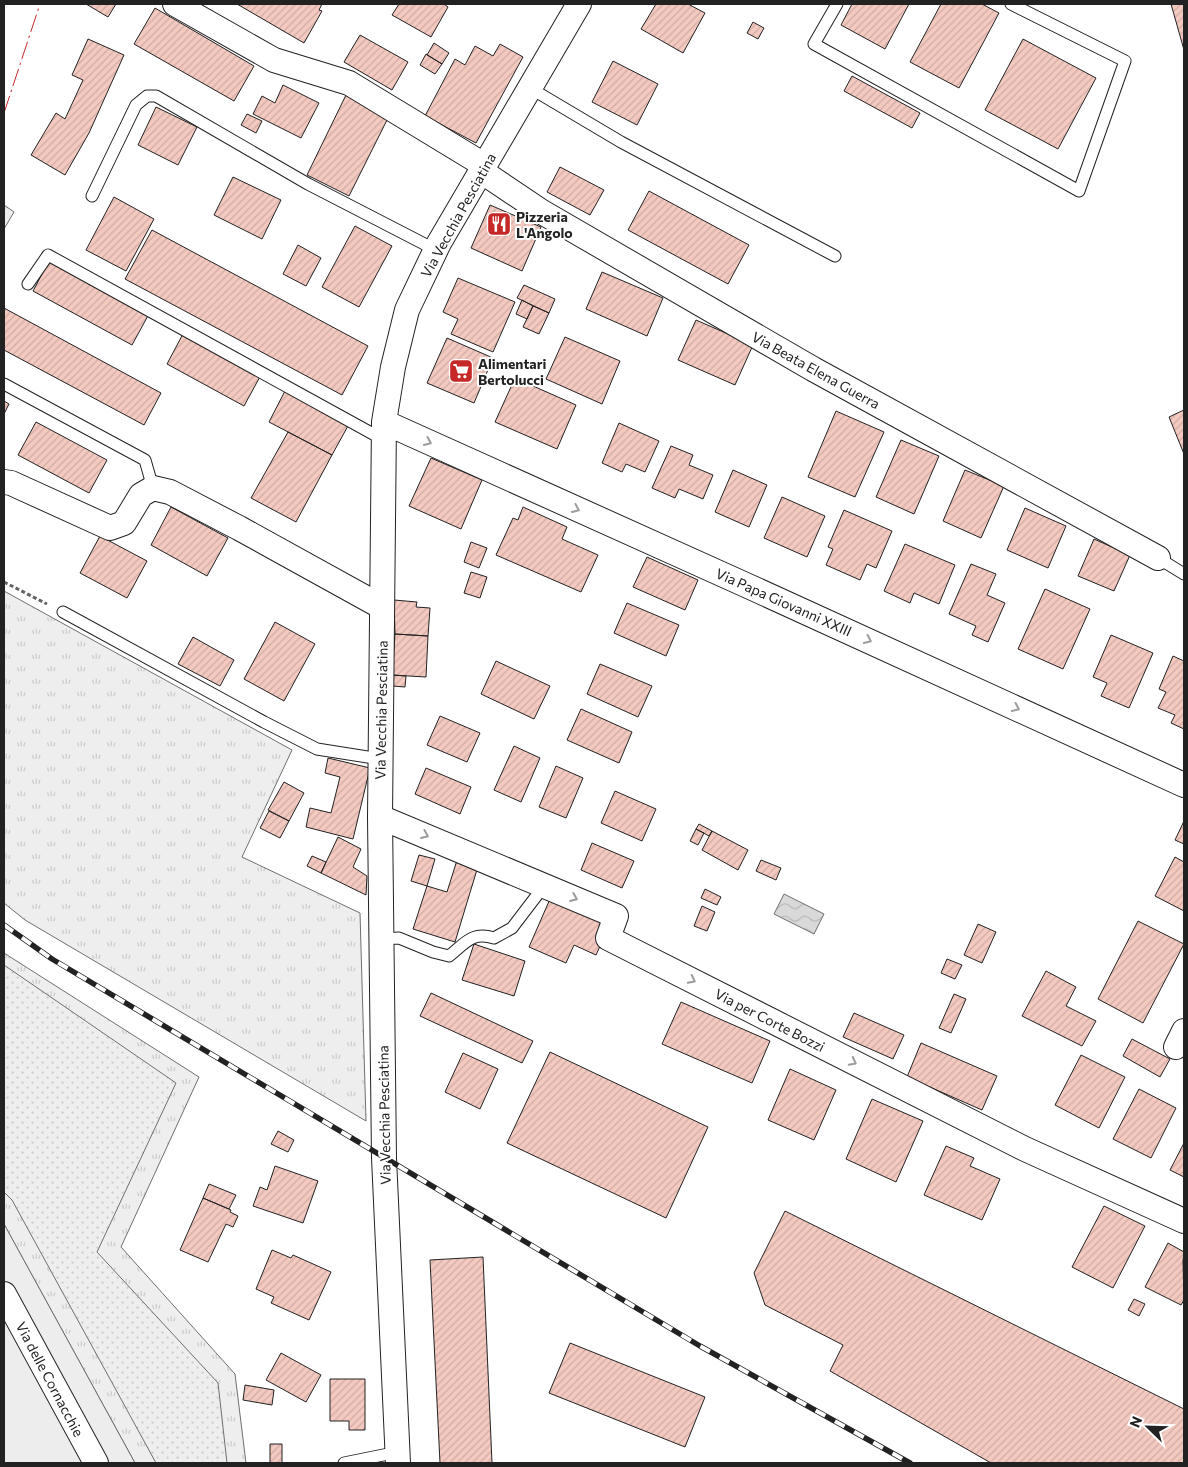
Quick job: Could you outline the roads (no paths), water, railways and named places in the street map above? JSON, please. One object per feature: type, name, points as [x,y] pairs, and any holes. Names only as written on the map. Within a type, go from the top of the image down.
[{"type":"street","name":"Via Beata Elena Guerra","points":[[174,4],[274,60],[348,83],[483,168],[542,212],[805,364],[1158,558]]},
{"type":"street","name":"Via Vecchia Pesciatina","points":[[398,1458],[384,1158],[381,939],[380,759],[384,431],[392,367],[407,310],[436,250],[579,4]]},
{"type":"street","name":"Via Papa Giovanni XXIII","points":[[384,431],[758,590],[1184,785]]},
{"type":"street","points":[[4,482],[11,483],[110,528],[124,523],[141,495],[154,488],[170,492],[382,607]]},
{"type":"street","name":"Via per Corte Bozzi","points":[[380,816],[616,916],[608,938],[1025,1148],[1184,1221]]},
{"type":"street","name":"Via delle Cornacchie","points":[[4,1294],[96,1463]]},
{"type":"lane","points":[[837,4],[814,44],[1079,191],[1125,61],[1011,4]]},
{"type":"lane","points":[[530,88],[621,142],[836,256]]},
{"type":"lane","points":[[92,196],[136,105],[147,96],[156,96],[308,184],[436,250]]},
{"type":"lane","points":[[28,284],[48,255],[384,431]]},
{"type":"lane","points":[[4,384],[145,460],[154,488]]},
{"type":"lane","points":[[1158,558],[1184,574]]},
{"type":"lane","points":[[63,612],[316,749],[380,759]]},
{"type":"lane","points":[[381,939],[399,938],[433,952],[449,956],[472,937],[485,935],[494,938],[512,928],[544,886]]},
{"type":"lane","points":[[344,1463],[398,1458]]},
{"type":"water","points":[[784,894],[824,914],[814,934],[774,914]]},
{"type":"railway","points":[[4,925],[52,959],[700,1346],[910,1463]]},
{"type":"place","name":"Pizzeria L'Angolo","points":[[499,224]]},
{"type":"place","name":"Alimentari Bertolucci","points":[[461,371]]}]
